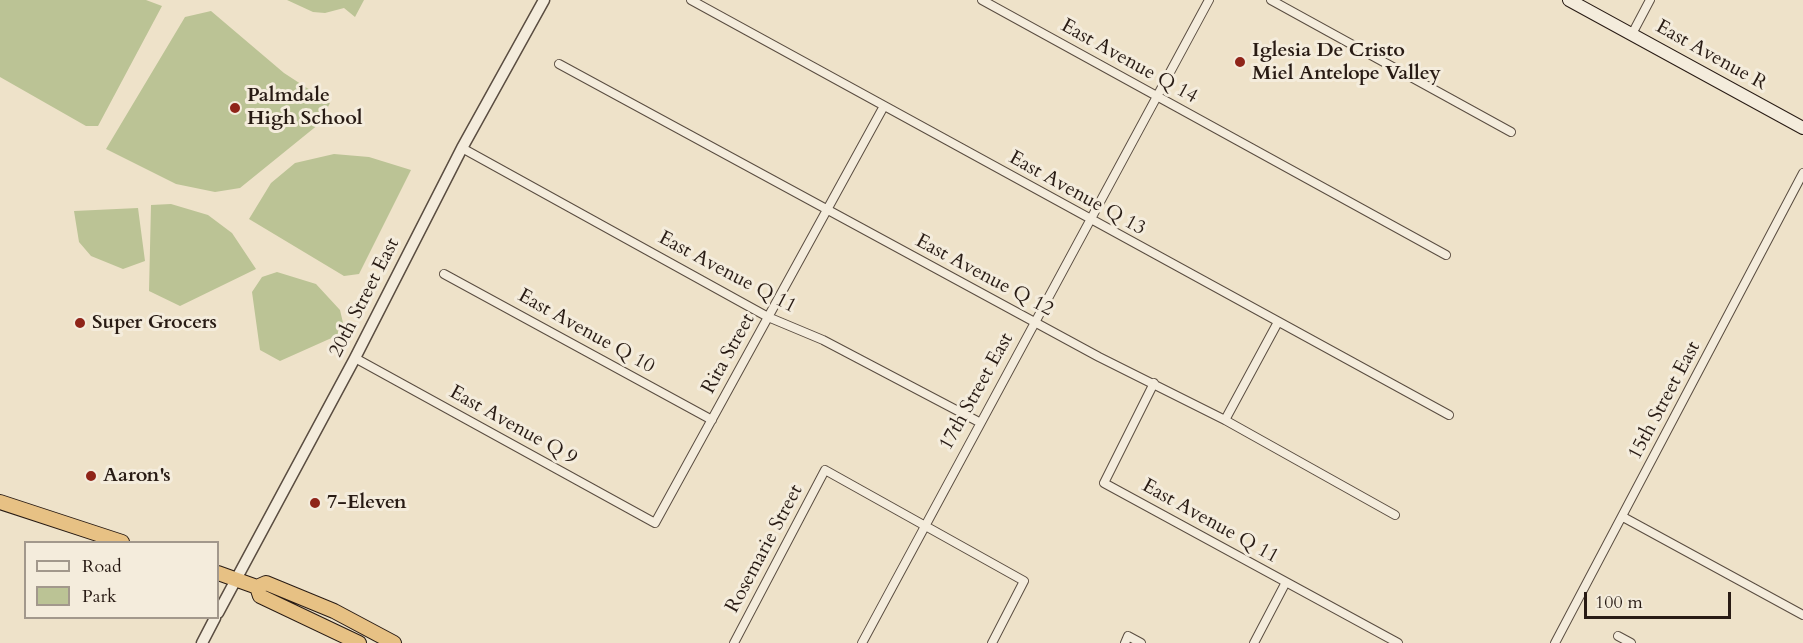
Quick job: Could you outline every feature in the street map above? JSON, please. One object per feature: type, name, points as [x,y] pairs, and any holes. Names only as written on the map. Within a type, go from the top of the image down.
[{"type":"highway","points":[[0,502],[116,541]]},
{"type":"highway","points":[[219,573],[257,587],[266,583],[334,611],[394,643]]},
{"type":"highway","points":[[257,587],[260,596],[359,643]]},
{"type":"main road","name":"East Avenue R","points":[[1569,0],[1803,128]]},
{"type":"street","name":"20th Street East","points":[[219,611],[355,358],[462,148],[544,0]]},
{"type":"street","name":"East Avenue Q 13","points":[[691,0],[1449,415]]},
{"type":"street","name":"East Avenue Q 14","points":[[982,0],[1446,255]]},
{"type":"street","name":"17th Street East","points":[[862,643],[923,525],[1209,0]]},
{"type":"street","points":[[1270,0],[1511,132]]},
{"type":"street","points":[[1632,34],[1650,0]]},
{"type":"street","name":"East Avenue Q 12","points":[[559,64],[1098,357],[1225,420],[1395,515]]},
{"type":"street","name":"Rita Street","points":[[655,523],[884,106]]},
{"type":"street","name":"East Avenue Q 11","points":[[462,148],[768,317],[823,340],[979,422]]},
{"type":"street","name":"15th Street East","points":[[1555,643],[1803,173]]},
{"type":"street","name":"East Avenue Q 10","points":[[444,274],[712,420]]},
{"type":"street","points":[[1225,420],[1278,322]]},
{"type":"street","name":"East Avenue Q 9","points":[[355,358],[655,523]]},
{"type":"street","name":"East Avenue Q 11","points":[[1154,383],[1104,483],[1398,643]]},
{"type":"street","name":"Rosemarie Street","points":[[734,643],[825,470],[923,525]]},
{"type":"street","points":[[1623,517],[1803,615]]},
{"type":"street","points":[[923,525],[1024,581],[992,643]]},
{"type":"street","points":[[1254,643],[1286,582]]},
{"type":"street","points":[[202,643],[214,619]]},
{"type":"street","points":[[1618,636],[1631,643]]},
{"type":"street","points":[[1126,640],[1141,643]]},
{"type":"green space","points":[[0,0],[146,0],[162,6],[98,126],[86,126],[0,77]]},
{"type":"green space","points":[[287,0],[364,0],[355,17],[344,8],[325,13],[313,12]]},
{"type":"green space","points":[[211,11],[284,73],[330,103],[319,124],[240,188],[215,192],[176,184],[106,149],[185,17]]},
{"type":"green space","points":[[334,154],[369,157],[411,170],[359,274],[344,276],[249,219],[271,183],[295,163]]},
{"type":"green space","points":[[171,204],[208,215],[232,233],[256,269],[180,306],[149,291],[151,205]]},
{"type":"green space","points":[[138,208],[145,261],[123,269],[91,256],[79,242],[74,211]]},
{"type":"green space","points":[[277,272],[316,284],[340,310],[344,327],[336,336],[280,361],[260,350],[252,292],[262,277]]},
{"type":"place","name":"Iglesia De Cristo Miel Antelope Valley","points":[[1240,62]]},
{"type":"place","name":"Palmdale High School","points":[[235,108]]},
{"type":"place","name":"Super Grocers","points":[[80,323]]},
{"type":"place","name":"Aaron's","points":[[91,476]]},
{"type":"place","name":"7-Eleven","points":[[315,503]]}]
